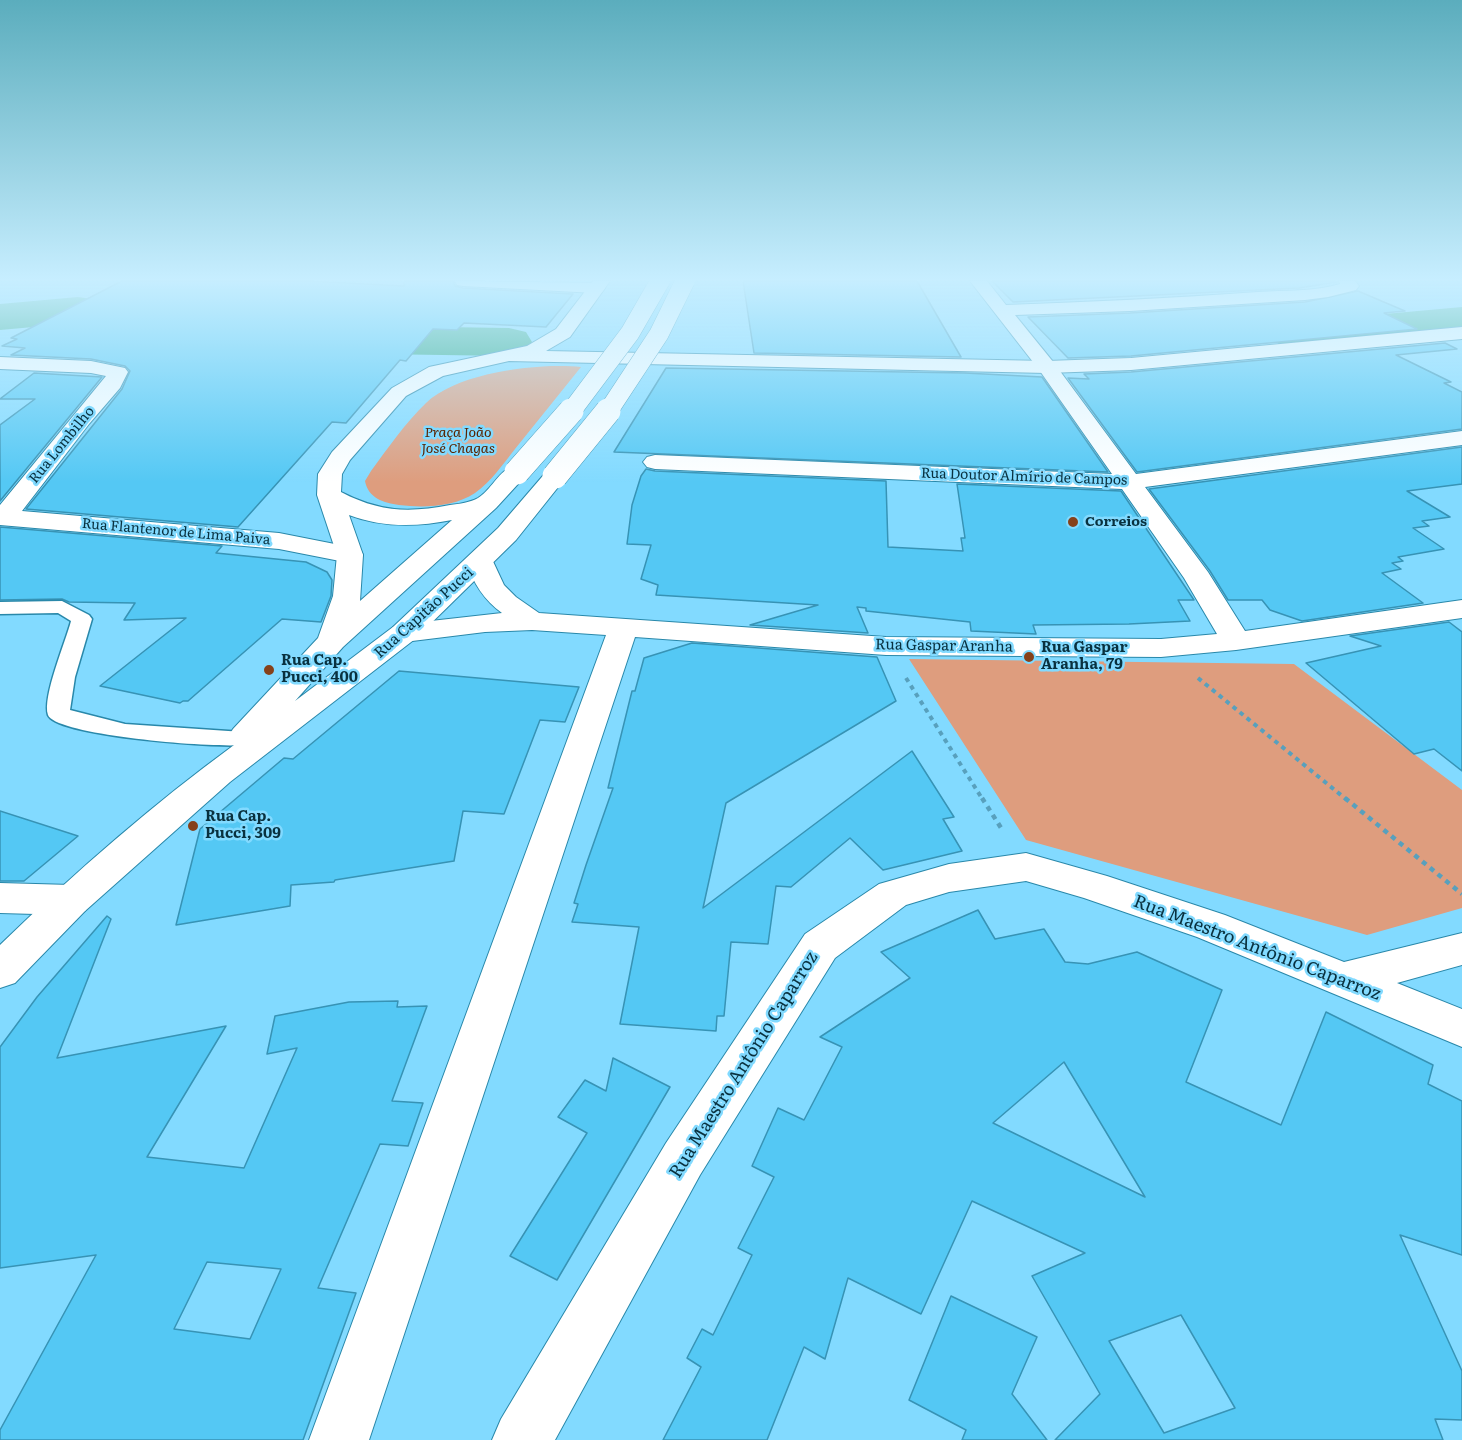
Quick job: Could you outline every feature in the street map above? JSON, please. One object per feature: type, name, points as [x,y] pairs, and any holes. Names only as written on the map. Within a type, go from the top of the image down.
[{"type":"street","points":[[332,641],[347,596],[350,555],[329,495],[330,474],[340,456],[399,392],[436,371],[513,356],[536,348]]},
{"type":"street","points":[[566,348],[577,357]]},
{"type":"street","name":"Rua Capitão Pucci","points":[[218,774],[243,739],[332,641],[487,503],[517,472],[597,382],[621,348]]},
{"type":"street","name":"Rua Capitão Pucci","points":[[0,971],[71,900],[218,774],[349,677],[404,633],[480,561],[507,534],[605,417],[651,348]]},
{"type":"street","points":[[1032,348],[1198,578],[1236,641]]},
{"type":"street","points":[[513,356],[1047,367],[1131,364],[1300,348]]},
{"type":"street","name":"Rua Lombilho","points":[[0,363],[91,367],[118,372],[114,384],[81,419],[2,517]]},
{"type":"street","name":"Rua Doutor Almírio de Campos","points":[[655,462],[1129,482],[1462,438]]},
{"type":"street","points":[[329,495],[367,513],[389,517],[428,517],[460,512],[487,503]]},
{"type":"street","name":"Rua Flantenor de Lima Paiva","points":[[2,517],[279,541],[350,555]]},
{"type":"street","points":[[480,561],[485,578],[494,593],[532,621]]},
{"type":"street","name":"Rua Gaspar Aranha","points":[[404,633],[485,623],[532,621],[886,646],[1161,648],[1236,641],[1462,609]]},
{"type":"street","points":[[339,1440],[623,628]]},
{"type":"street","name":"Rua Maestro Antônio Caparroz","points":[[522,1440],[683,1159],[820,946],[893,894],[950,878],[1026,867],[1093,886],[1211,926],[1462,1028]]},
{"type":"street","points":[[0,898],[71,900]]},
{"type":"street","points":[[1341,980],[1462,949]]},
{"type":"lane","points":[[0,608],[62,607],[82,619],[64,674],[59,697],[60,714],[74,721],[152,734],[243,739]]},
{"type":"path","points":[[886,646],[1026,867]]},
{"type":"path","points":[[1161,648],[1462,894]]},
{"type":"green space","name":"Praça João José Chagas","points":[[581,367],[486,484],[467,498],[439,505],[399,505],[378,499],[369,492],[365,481],[371,471],[411,418],[440,392],[478,377],[522,368]]},
{"type":"green space","points":[[909,659],[1294,664],[1462,790],[1462,908],[1367,935],[1026,840]]},
{"type":"building","points":[[25,348],[417,348],[406,361],[400,360],[346,423],[332,422],[238,527],[26,509],[122,389],[130,371],[125,366],[91,359],[11,355]]},
{"type":"building","points":[[753,348],[956,348],[961,357],[754,353]]},
{"type":"building","points":[[1058,348],[1214,348],[1131,356],[1068,358]]},
{"type":"building","points":[[1389,348],[1455,348],[1396,355],[1451,382],[1444,383],[1462,392],[1462,429],[1137,472],[1068,378],[1089,379],[1084,374],[1131,372]]},
{"type":"building","points":[[666,368],[965,373],[1042,377],[1108,472],[614,452]]},
{"type":"building","points":[[34,373],[102,377],[0,501],[0,425],[35,399],[0,399]]},
{"type":"building","points":[[1462,447],[1462,484],[1407,491],[1450,517],[1422,521],[1429,526],[1413,528],[1444,549],[1398,557],[1403,561],[1392,563],[1401,569],[1382,573],[1423,603],[1302,621],[1270,610],[1262,600],[1228,600],[1210,571],[1149,489]]},
{"type":"building","points":[[646,469],[886,481],[888,547],[963,551],[961,538],[965,538],[957,484],[1121,491],[1194,600],[1178,600],[1190,621],[1033,625],[1036,634],[971,631],[970,622],[866,611],[866,608],[857,607],[868,633],[750,625],[818,605],[656,595],[658,585],[641,579],[651,545],[627,544],[632,505],[641,476]]},
{"type":"building","points":[[0,527],[222,546],[216,553],[306,562],[327,572],[332,580],[331,596],[321,622],[282,619],[188,701],[180,703],[100,686],[186,618],[124,620],[135,603],[69,602],[62,599],[0,600]]},
{"type":"building","points":[[1449,622],[1462,632],[1462,771],[1434,749],[1414,754],[1306,663],[1381,646],[1350,636]]},
{"type":"building","points":[[692,643],[877,657],[896,701],[726,803],[703,908],[912,751],[954,817],[943,819],[962,851],[883,870],[850,838],[791,887],[776,886],[768,944],[731,942],[724,1016],[717,1016],[716,1031],[620,1024],[639,927],[572,922],[578,904],[574,903],[613,788],[608,788],[632,691],[635,691],[644,658]]},
{"type":"building","points":[[399,671],[579,687],[565,722],[540,720],[504,814],[463,811],[454,861],[334,882],[291,885],[290,906],[176,925],[200,829],[284,758],[293,759]]},
{"type":"building","points":[[0,811],[78,836],[24,881],[0,881]]},
{"type":"building","points":[[978,910],[995,939],[1044,929],[1065,962],[1088,964],[1137,952],[1222,990],[1186,1082],[1281,1125],[1326,1012],[1433,1065],[1428,1084],[1462,1101],[1462,1255],[1400,1235],[1462,1371],[1462,1420],[1435,1419],[1443,1440],[1055,1440],[1100,1394],[1032,1276],[1085,1253],[972,1201],[921,1314],[848,1278],[825,1359],[804,1347],[767,1440],[663,1440],[701,1367],[687,1358],[702,1329],[713,1335],[752,1255],[738,1248],[774,1177],[752,1166],[778,1108],[804,1120],[842,1047],[820,1037],[910,978],[881,952]],"holes":[[[1064,1062],[1145,1197],[993,1123]],[[1181,1315],[1235,1408],[1164,1433],[1109,1341]]]},
{"type":"building","points":[[107,916],[111,919],[57,1058],[226,1026],[147,1157],[244,1168],[297,1048],[267,1054],[275,1016],[349,1002],[398,1001],[397,1007],[427,1006],[392,1101],[423,1103],[408,1146],[380,1144],[318,1288],[356,1293],[303,1440],[0,1440],[0,1430],[96,1255],[0,1268],[0,1047],[37,997]],"holes":[[[207,1262],[281,1269],[250,1339],[174,1329]]]},
{"type":"building","points":[[613,1058],[670,1087],[557,1280],[510,1256],[587,1133],[558,1117],[585,1080],[606,1091]]},
{"type":"building","points":[[951,1296],[1037,1337],[1012,1394],[1047,1440],[962,1440],[966,1430],[909,1400]]},
{"type":"place","name":"Correios","points":[[1073,522]]},
{"type":"place","name":"Rua Gaspar Aranha, 79","points":[[1029,657]]},
{"type":"place","name":"Rua Cap. Pucci, 400","points":[[269,670]]},
{"type":"place","name":"Rua Cap. Pucci, 309","points":[[193,826]]}]
